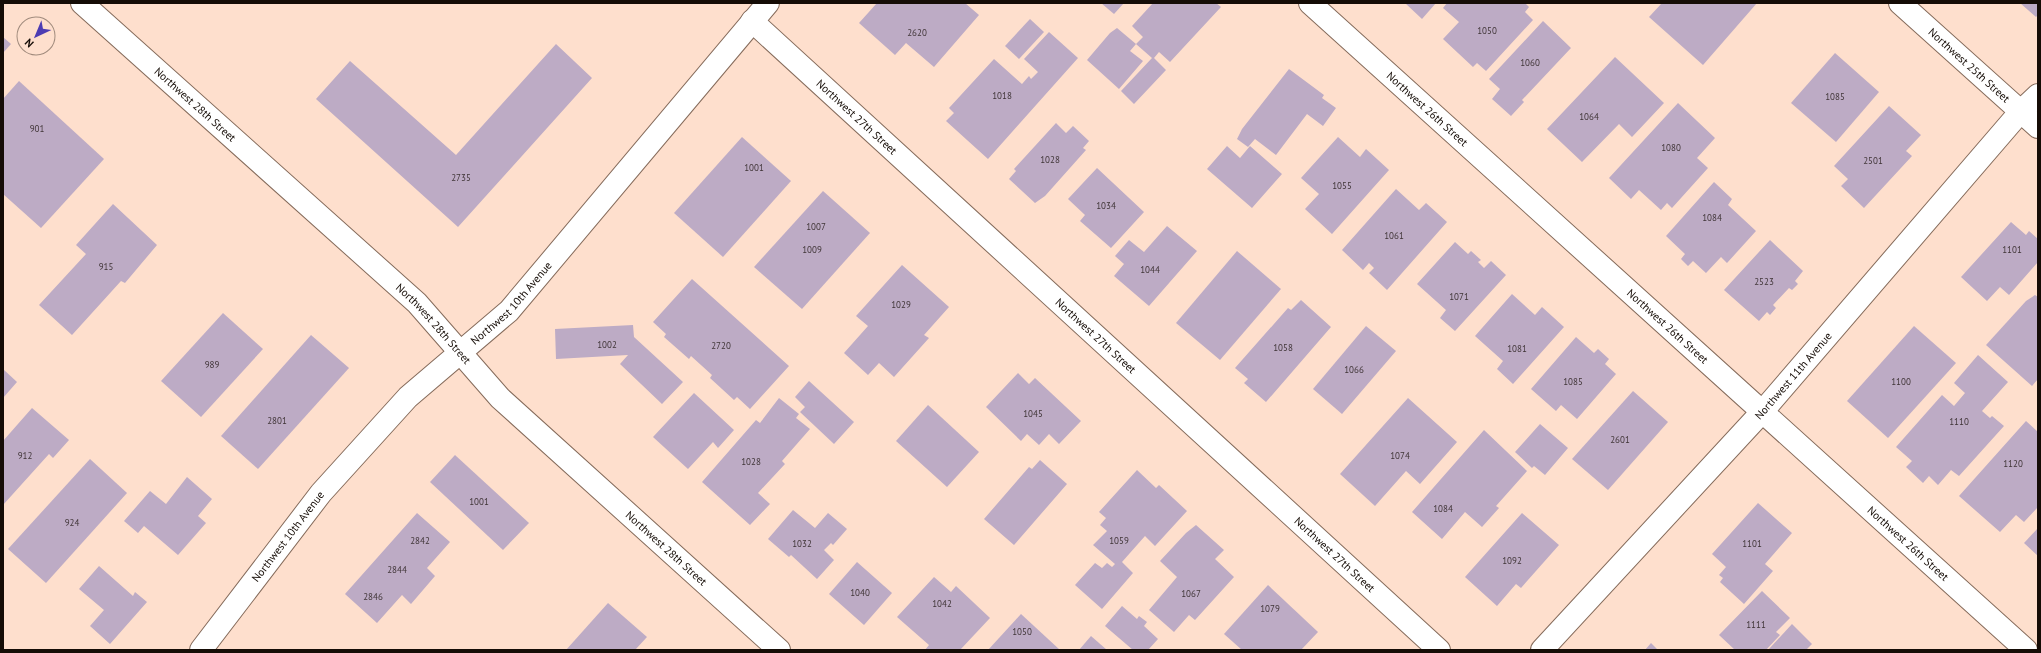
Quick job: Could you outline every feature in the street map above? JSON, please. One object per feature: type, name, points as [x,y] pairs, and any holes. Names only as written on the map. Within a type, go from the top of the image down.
[{"type":"street","name":"Northwest 28th Street","points":[[82,3],[417,303],[500,398],[779,650]]},
{"type":"street","name":"Northwest 10th Avenue","points":[[201,650],[320,493],[408,397],[509,311],[768,3]]},
{"type":"street","name":"Northwest 26th Street","points":[[1310,3],[2026,650]]},
{"type":"street","name":"Northwest 25th Street","points":[[1900,3],[2038,127]]},
{"type":"street","name":"Northwest 27th Street","points":[[752,21],[1439,650]]},
{"type":"street","name":"Northwest 11th Avenue","points":[[1542,650],[1762,412],[2021,111],[2038,95]]},
{"type":"building","points":[[877,3],[965,3],[979,15],[934,67],[906,43],[895,55],[859,23]]},
{"type":"building","points":[[1101,3],[1124,3],[1114,14]]},
{"type":"building","points":[[1153,3],[1216,3],[1221,7],[1170,62],[1159,52],[1154,58],[1166,70],[1134,104],[1121,91],[1152,58],[1136,44],[1143,37],[1132,26]]},
{"type":"building","points":[[1405,3],[1436,3],[1422,19]]},
{"type":"building","points":[[1447,3],[1525,3],[1529,7],[1525,12],[1533,20],[1486,71],[1477,63],[1473,67],[1443,39],[1459,22],[1443,8]]},
{"type":"building","points":[[1662,3],[1757,3],[1703,65],[1649,17]]},
{"type":"building","points":[[2020,3],[2038,3],[2038,15],[2036,17]]},
{"type":"building","points":[[1030,19],[1044,32],[1019,59],[1005,46]]},
{"type":"building","points":[[1543,21],[1571,48],[1522,100],[1524,102],[1511,116],[1492,99],[1500,89],[1489,79]]},
{"type":"building","points":[[1117,28],[1136,44],[1130,51],[1143,61],[1119,89],[1087,60],[1110,33]]},
{"type":"building","points":[[1049,32],[1078,58],[988,159],[946,121],[954,113],[949,108],[994,59],[1022,84],[1029,76],[1031,79],[1038,72],[1024,59]]},
{"type":"building","points":[[3,37],[11,44],[3,53]]},
{"type":"building","points":[[556,44],[592,78],[458,227],[316,99],[350,61],[456,155]]},
{"type":"building","points":[[1835,53],[1879,92],[1836,142],[1791,103]]},
{"type":"building","points":[[1615,57],[1664,103],[1632,137],[1619,124],[1582,162],[1547,129]]},
{"type":"building","points":[[1289,69],[1324,95],[1322,98],[1336,108],[1323,126],[1307,114],[1276,155],[1255,139],[1248,147],[1237,139],[1242,129]]},
{"type":"building","points":[[19,81],[104,159],[41,228],[3,194],[3,99]]},
{"type":"building","points":[[1678,103],[1715,138],[1697,158],[1708,168],[1672,208],[1667,203],[1661,210],[1639,190],[1631,199],[1609,178]]},
{"type":"building","points":[[1889,106],[1921,135],[1906,151],[1912,156],[1864,208],[1841,186],[1848,179],[1834,166]]},
{"type":"building","points":[[1056,123],[1066,133],[1073,126],[1089,141],[1083,148],[1086,150],[1045,196],[1035,203],[1009,179],[1016,171],[1014,169]]},
{"type":"building","points":[[742,137],[791,181],[723,257],[674,213]]},
{"type":"building","points":[[1338,137],[1360,157],[1366,149],[1389,170],[1332,234],[1305,209],[1319,194],[1301,178]]},
{"type":"building","points":[[1227,146],[1240,158],[1250,146],[1282,174],[1252,208],[1207,169]]},
{"type":"building","points":[[1097,168],[1144,212],[1111,248],[1080,221],[1085,215],[1068,199]]},
{"type":"building","points":[[1714,182],[1732,199],[1728,205],[1756,231],[1727,263],[1721,257],[1706,273],[1693,261],[1688,266],[1681,259],[1685,254],[1666,236]]},
{"type":"building","points":[[1396,189],[1419,210],[1426,203],[1447,222],[1387,290],[1369,273],[1374,268],[1369,263],[1363,270],[1342,250]]},
{"type":"building","points":[[823,191],[870,233],[802,309],[754,267]]},
{"type":"building","points":[[113,204],[157,245],[125,283],[121,281],[72,335],[39,305],[86,254],[76,245]]},
{"type":"building","points":[[2011,222],[2026,235],[2029,231],[2038,239],[2038,262],[2009,295],[2000,287],[1987,301],[1961,277]]},
{"type":"building","points":[[1167,226],[1197,251],[1149,306],[1114,276],[1124,264],[1115,256],[1129,240],[1144,252]]},
{"type":"building","points":[[1770,240],[1803,271],[1795,281],[1798,284],[1792,290],[1789,288],[1773,305],[1776,308],[1770,315],[1767,312],[1759,321],[1724,290]]},
{"type":"building","points":[[1455,242],[1468,254],[1471,251],[1481,260],[1478,262],[1484,268],[1491,261],[1506,275],[1455,331],[1440,318],[1446,310],[1417,284]]},
{"type":"building","points":[[1237,251],[1281,289],[1220,360],[1176,323]]},
{"type":"building","points":[[902,265],[949,307],[924,335],[929,338],[894,377],[879,363],[868,375],[844,353],[868,326],[856,316]]},
{"type":"building","points":[[692,279],[789,366],[750,409],[737,397],[734,400],[710,378],[712,375],[691,356],[689,359],[664,337],[666,334],[653,322]]},
{"type":"building","points":[[1512,294],[1535,315],[1542,307],[1564,327],[1513,384],[1497,369],[1503,361],[1475,336]]},
{"type":"building","points":[[2035,295],[2038,297],[2038,379],[2032,386],[1986,345],[2026,301]]},
{"type":"building","points":[[1301,300],[1331,327],[1266,402],[1244,383],[1248,379],[1235,368],[1288,308],[1291,310]]},
{"type":"building","points":[[223,313],[263,349],[201,417],[161,381]]},
{"type":"building","points":[[633,325],[634,337],[683,382],[662,404],[620,364],[628,355],[556,359],[555,329]]},
{"type":"building","points":[[1366,326],[1396,351],[1342,414],[1313,389]]},
{"type":"building","points":[[1914,326],[1956,363],[1888,438],[1847,401]]},
{"type":"building","points":[[311,335],[349,368],[258,469],[221,436]]},
{"type":"building","points":[[1576,337],[1594,353],[1598,349],[1609,359],[1605,364],[1616,374],[1577,419],[1561,405],[1556,411],[1531,389]]},
{"type":"building","points":[[1978,355],[2008,382],[1982,411],[1990,418],[1992,416],[2004,426],[1959,476],[1951,470],[1938,485],[1929,476],[1923,483],[1906,467],[1912,461],[1896,447],[1942,395],[1954,406],[1965,393],[1954,383]]},
{"type":"building","points":[[3,369],[17,382],[3,398]]},
{"type":"building","points":[[1018,373],[1029,384],[1035,378],[1081,421],[1059,444],[1049,434],[1039,445],[1027,434],[1021,441],[986,407]]},
{"type":"building","points":[[809,381],[854,422],[834,444],[800,412],[805,407],[795,397]]},
{"type":"building","points":[[1633,391],[1668,422],[1608,490],[1572,459]]},
{"type":"building","points":[[694,393],[734,430],[718,448],[713,442],[688,469],[653,437]]},
{"type":"building","points":[[779,398],[799,414],[796,418],[810,429],[782,461],[785,464],[758,493],[770,504],[750,525],[702,482],[756,420],[760,423]]},
{"type":"building","points":[[1408,398],[1457,442],[1420,484],[1406,471],[1375,506],[1340,474]]},
{"type":"building","points":[[928,405],[979,452],[947,487],[896,441]]},
{"type":"building","points":[[32,408],[69,440],[53,458],[49,454],[3,505],[3,441]]},
{"type":"building","points":[[2026,421],[2038,432],[2038,507],[2024,522],[2016,515],[2000,532],[1959,496]]},
{"type":"building","points":[[1540,424],[1568,448],[1545,475],[1534,466],[1532,468],[1515,452]]},
{"type":"building","points":[[1484,430],[1527,471],[1496,506],[1499,508],[1482,527],[1465,512],[1442,539],[1412,512]]},
{"type":"building","points":[[455,455],[529,523],[503,550],[430,482]]},
{"type":"building","points":[[90,459],[127,493],[46,583],[8,549]]},
{"type":"building","points":[[1040,460],[1067,484],[1014,545],[984,519],[1029,467],[1032,469]]},
{"type":"building","points":[[1137,470],[1156,488],[1159,485],[1187,511],[1155,546],[1145,536],[1122,562],[1133,573],[1102,609],[1075,585],[1095,563],[1102,568],[1107,563],[1112,567],[1115,564],[1093,545],[1107,531],[1100,525],[1106,518],[1099,512]]},
{"type":"building","points":[[187,477],[212,499],[198,516],[206,523],[178,555],[144,526],[138,533],[124,521],[150,491],[166,504]]},
{"type":"building","points":[[1758,503],[1792,533],[1765,564],[1773,571],[1744,604],[1720,582],[1723,578],[1719,575],[1726,567],[1712,554]]},
{"type":"building","points":[[793,510],[815,528],[828,513],[847,529],[833,545],[831,543],[824,550],[834,560],[817,579],[791,555],[789,557],[768,539]]},
{"type":"building","points":[[417,513],[450,542],[427,568],[435,576],[411,604],[402,595],[377,623],[345,594]]},
{"type":"building","points":[[1522,513],[1559,545],[1521,588],[1516,584],[1497,606],[1465,577]]},
{"type":"building","points":[[1196,525],[1224,550],[1215,559],[1234,577],[1195,620],[1189,615],[1174,632],[1149,610],[1177,577],[1160,561],[1186,533]]},
{"type":"building","points":[[2038,528],[2038,556],[2024,543]]},
{"type":"building","points":[[857,562],[892,593],[864,625],[829,594]]},
{"type":"building","points":[[99,566],[133,596],[135,592],[147,602],[110,644],[90,626],[104,610],[79,589]]},
{"type":"building","points":[[934,577],[951,592],[956,586],[990,618],[960,650],[925,650],[929,645],[897,617]]},
{"type":"building","points":[[1268,585],[1318,632],[1301,650],[1242,650],[1224,634]]},
{"type":"building","points":[[1762,591],[1790,618],[1776,632],[1780,635],[1766,650],[1735,650],[1719,635]]},
{"type":"building","points":[[608,603],[647,637],[635,650],[566,650]]},
{"type":"building","points":[[1122,606],[1137,619],[1139,616],[1147,622],[1144,626],[1158,639],[1148,650],[1133,650],[1105,626]]},
{"type":"building","points":[[1021,614],[1060,650],[988,650]]},
{"type":"building","points":[[1792,624],[1812,644],[1806,650],[1768,650]]},
{"type":"building","points":[[1091,636],[1107,650],[1079,650]]},
{"type":"building","points":[[1651,643],[1658,650],[1645,650]]}]
